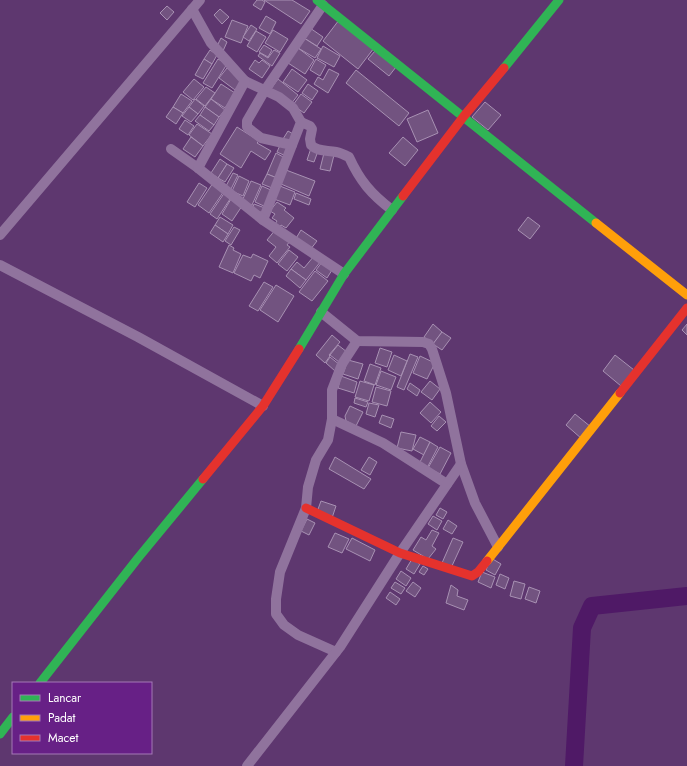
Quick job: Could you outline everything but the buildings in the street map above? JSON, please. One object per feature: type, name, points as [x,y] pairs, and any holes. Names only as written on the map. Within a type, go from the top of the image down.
[{"type":"street","points":[[0,235],[200,0]]},
{"type":"street","points":[[41,682],[138,558],[263,406],[344,274],[464,116],[560,0]]},
{"type":"street","points":[[292,145],[261,138],[247,127],[247,121],[264,90],[320,2],[687,295]]},
{"type":"street","points":[[192,9],[211,43],[245,81],[279,97],[293,108],[301,122],[310,126],[312,129],[310,139],[311,145],[314,148],[338,152],[349,157],[366,187],[376,198],[392,210]]},
{"type":"street","points":[[198,168],[245,81]]},
{"type":"street","points":[[263,220],[301,122]]},
{"type":"street","points":[[170,149],[198,168],[263,220],[344,274]]},
{"type":"street","points":[[0,265],[138,337],[263,406]]},
{"type":"street","points":[[306,508],[400,553],[472,576],[478,572],[687,308]]},
{"type":"street","points":[[321,312],[357,341],[423,342],[429,344],[446,393],[461,464],[475,503],[498,547]]},
{"type":"street","points":[[336,652],[298,635],[284,625],[276,614],[276,599],[280,572],[306,508],[308,487],[316,460],[328,440],[332,419],[332,390],[342,364],[357,341]]},
{"type":"street","points":[[332,419],[383,443],[447,484]]},
{"type":"street","points":[[247,766],[336,652],[400,553],[461,464]]},
{"type":"street","points":[[0,734],[12,718]]},
{"type":"waterway","points":[[574,766],[582,628],[592,606],[687,596]]},
{"type":"traffic: fast","points":[[317,0],[596,223]]},
{"type":"traffic: fast","points":[[504,68],[559,0]]},
{"type":"traffic: fast","points":[[299,349],[344,274],[403,196]]},
{"type":"traffic: fast","points":[[41,682],[138,558],[203,479]]},
{"type":"traffic: fast","points":[[0,734],[12,718]]},
{"type":"traffic: slow","points":[[596,223],[687,295]]},
{"type":"traffic: slow","points":[[487,561],[620,393]]},
{"type":"traffic: jam","points":[[403,196],[464,116],[504,68]]},
{"type":"traffic: jam","points":[[620,393],[687,308]]},
{"type":"traffic: jam","points":[[203,479],[263,406],[299,349]]},
{"type":"traffic: jam","points":[[306,508],[400,553],[472,576],[478,572],[487,561]]}]
